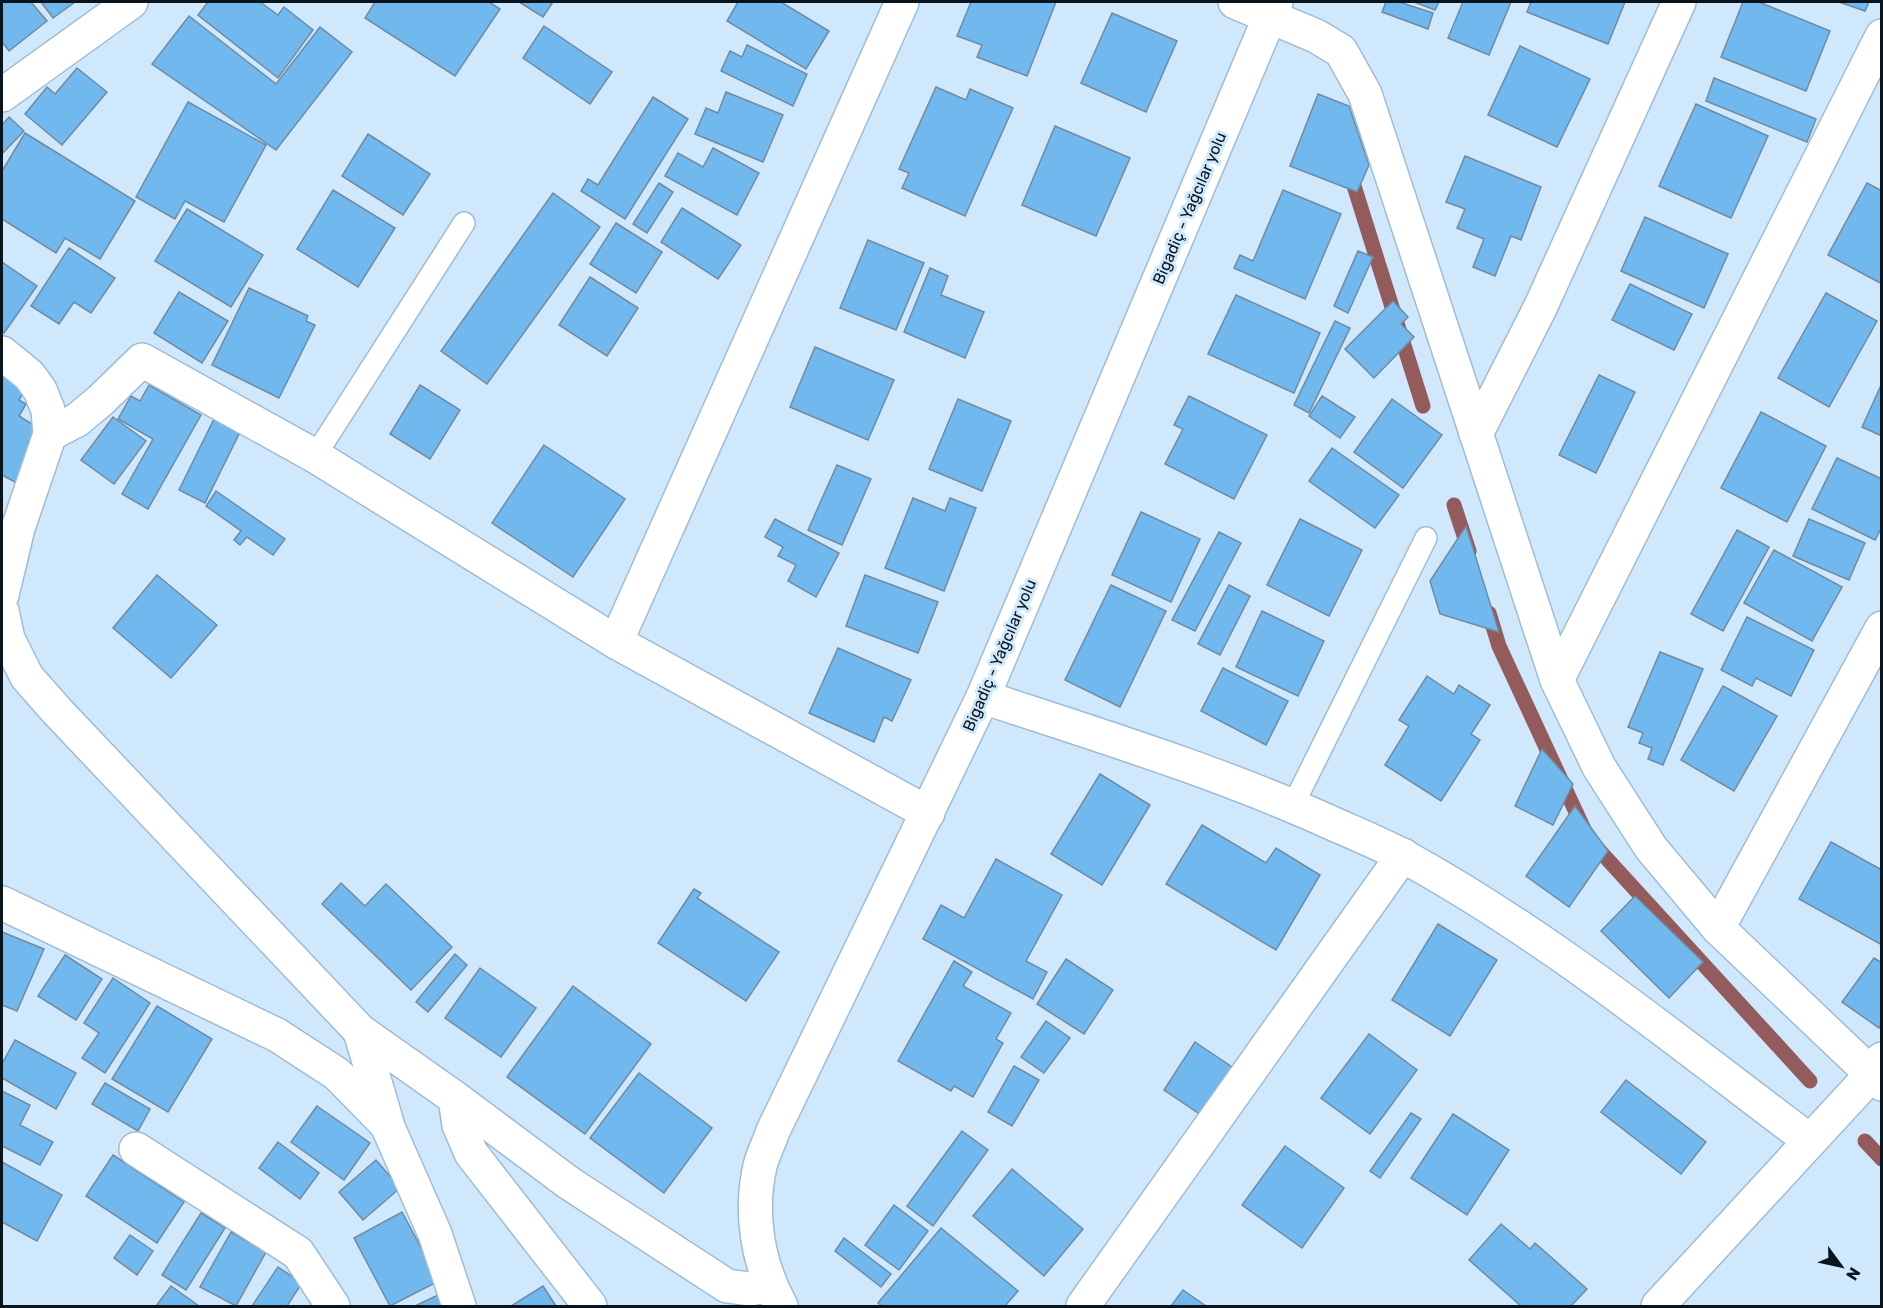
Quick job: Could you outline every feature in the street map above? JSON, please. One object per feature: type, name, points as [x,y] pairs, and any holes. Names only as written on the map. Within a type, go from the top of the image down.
[{"type":"street","points":[[2,94],[131,2]]},
{"type":"street","points":[[616,642],[902,2]]},
{"type":"street","points":[[1235,2],[1273,9],[1341,51],[1365,94],[1557,680],[1599,767],[1645,839],[1718,928],[1878,1072],[1810,1141],[1658,1306]]},
{"type":"street","points":[[1476,434],[1540,308],[1678,2]]},
{"type":"street","name":"Bigadiç - Yağcılar yolu","points":[[775,1296],[759,1253],[755,1208],[760,1166],[773,1131],[983,696],[1273,9]]},
{"type":"street","points":[[1557,680],[1881,36]]},
{"type":"street","points":[[2,353],[29,375],[40,390],[48,410],[50,434],[18,528],[2,595]]},
{"type":"street","points":[[50,434],[77,420],[142,360],[315,456],[616,642],[928,813]]},
{"type":"street","points":[[2,611],[8,639],[27,677],[360,1031],[569,1183],[727,1286],[775,1296]]},
{"type":"street","points":[[1718,928],[1881,628]]},
{"type":"street","points":[[983,696],[1293,805],[1403,855],[1496,910],[1573,963],[1810,1141]]},
{"type":"street","points":[[1083,1306],[1403,855]]},
{"type":"street","points":[[2,903],[277,1035],[337,1074],[387,1125]]},
{"type":"street","points":[[360,1031],[387,1125],[435,1234],[459,1306]]},
{"type":"street","points":[[455,1098],[459,1125],[471,1153],[590,1306]]},
{"type":"street","points":[[136,1149],[298,1252],[333,1306]]},
{"type":"lane","points":[[315,456],[464,223]]},
{"type":"lane","points":[[1293,805],[1426,538]]},
{"type":"building","points":[[2,2],[31,2],[47,21],[9,51],[2,42]]},
{"type":"building","points":[[41,2],[75,2],[53,18]]},
{"type":"building","points":[[208,2],[260,2],[278,15],[284,7],[313,30],[278,78],[198,15]]},
{"type":"building","points":[[375,2],[489,2],[500,9],[455,76],[365,18]]},
{"type":"building","points":[[519,2],[553,2],[543,17]]},
{"type":"building","points":[[738,2],[781,2],[829,31],[806,69],[727,21]]},
{"type":"building","points":[[971,2],[1056,2],[1027,76],[977,57],[982,45],[957,36]]},
{"type":"building","points":[[1386,2],[1399,2],[1433,13],[1428,29],[1382,12]]},
{"type":"building","points":[[1414,2],[1439,2],[1435,10]]},
{"type":"building","points":[[1463,2],[1511,2],[1489,55],[1448,38]]},
{"type":"building","points":[[1531,2],[1625,2],[1608,44],[1527,12]]},
{"type":"building","points":[[1743,2],[1759,2],[1830,31],[1806,91],[1721,57]]},
{"type":"building","points":[[1839,2],[1869,2],[1865,11]]},
{"type":"building","points":[[1112,13],[1177,41],[1146,112],[1081,83]]},
{"type":"building","points":[[189,16],[276,84],[320,27],[352,52],[276,150],[152,64]]},
{"type":"building","points":[[544,26],[612,72],[590,104],[523,58]]},
{"type":"building","points":[[747,45],[807,74],[793,106],[721,71],[730,51],[742,57]]},
{"type":"building","points":[[1520,46],[1590,79],[1557,147],[1488,115]]},
{"type":"building","points":[[77,68],[107,92],[62,145],[25,114],[47,87],[55,94]]},
{"type":"building","points":[[1714,78],[1816,119],[1807,142],[1706,101]]},
{"type":"building","points":[[936,87],[966,100],[970,89],[1013,108],[965,216],[902,188],[909,173],[899,169]]},
{"type":"building","points":[[726,92],[783,115],[763,162],[695,134],[706,108],[718,113]]},
{"type":"building","points":[[1318,94],[1349,106],[1369,165],[1357,192],[1290,166]]},
{"type":"building","points":[[653,97],[688,119],[625,219],[581,191],[588,179],[598,185]]},
{"type":"building","points":[[188,102],[266,145],[224,222],[185,201],[175,219],[136,197]]},
{"type":"building","points":[[1696,104],[1768,136],[1731,218],[1659,186]]},
{"type":"building","points":[[9,117],[24,131],[2,154],[2,125]]},
{"type":"building","points":[[1055,126],[1130,158],[1096,236],[1022,205]]},
{"type":"building","points":[[25,133],[135,201],[100,259],[65,238],[56,253],[2,219],[2,171]]},
{"type":"building","points":[[368,134],[430,174],[403,215],[342,176]]},
{"type":"building","points":[[713,148],[759,173],[737,215],[665,176],[678,153],[703,167]]},
{"type":"building","points":[[1465,156],[1541,187],[1521,240],[1511,236],[1495,276],[1473,267],[1484,239],[1457,228],[1465,209],[1446,202]]},
{"type":"building","points":[[659,183],[673,192],[647,233],[633,224]]},
{"type":"building","points":[[1867,183],[1882,191],[1882,284],[1828,255]]},
{"type":"building","points":[[333,190],[395,228],[358,287],[297,249]]},
{"type":"building","points":[[1283,190],[1341,214],[1305,299],[1234,268],[1240,255],[1253,261]]},
{"type":"building","points":[[553,193],[600,227],[487,384],[441,351]]},
{"type":"building","points":[[682,208],[741,245],[718,279],[661,242]]},
{"type":"building","points":[[187,209],[263,255],[231,307],[155,261]]},
{"type":"building","points":[[1645,217],[1728,254],[1704,308],[1621,271]]},
{"type":"building","points":[[616,223],[662,252],[636,293],[590,264]]},
{"type":"building","points":[[868,240],[924,263],[896,330],[840,308]]},
{"type":"building","points":[[69,248],[115,278],[91,313],[74,302],[59,324],[31,306]]},
{"type":"building","points":[[1358,251],[1373,257],[1348,313],[1334,306]]},
{"type":"building","points":[[2,262],[37,286],[4,333],[2,331]]},
{"type":"building","points":[[930,268],[948,276],[941,295],[984,312],[965,358],[904,332]]},
{"type":"building","points":[[590,277],[638,308],[607,356],[559,325]]},
{"type":"building","points":[[1630,284],[1692,314],[1674,350],[1612,320]]},
{"type":"building","points":[[249,288],[308,316],[306,321],[315,325],[279,398],[212,365]]},
{"type":"building","points":[[179,292],[228,321],[202,363],[154,333]]},
{"type":"building","points":[[1826,293],[1877,321],[1829,407],[1778,378]]},
{"type":"building","points":[[1236,295],[1320,333],[1294,393],[1208,354]]},
{"type":"building","points":[[1393,301],[1408,317],[1401,324],[1414,337],[1374,378],[1345,349]]},
{"type":"building","points":[[1335,321],[1350,328],[1309,413],[1294,405]]},
{"type":"building","points":[[815,347],[894,380],[868,440],[790,407]]},
{"type":"building","points":[[2,374],[26,388],[19,400],[26,404],[19,416],[37,427],[28,443],[35,447],[15,482],[2,475]]},
{"type":"building","points":[[1599,375],[1635,392],[1596,473],[1559,455]]},
{"type":"building","points":[[1882,383],[1882,436],[1862,427]]},
{"type":"building","points":[[149,385],[201,415],[148,509],[122,494],[153,439],[118,419],[131,396],[140,401]]},
{"type":"building","points":[[420,385],[460,410],[430,459],[390,434]]},
{"type":"building","points":[[1189,396],[1267,435],[1234,499],[1165,464],[1183,429],[1174,425]]},
{"type":"building","points":[[1322,396],[1355,417],[1340,438],[1309,416]]},
{"type":"building","points":[[958,399],[1011,421],[982,491],[929,469]]},
{"type":"building","points":[[1392,399],[1442,435],[1403,488],[1354,452]]},
{"type":"building","points":[[1761,412],[1826,446],[1787,522],[1721,488]]},
{"type":"building","points":[[113,417],[146,441],[114,484],[81,460]]},
{"type":"building","points":[[214,419],[240,432],[205,503],[179,490]]},
{"type":"building","points":[[544,445],[625,499],[573,577],[492,523]]},
{"type":"building","points":[[1332,448],[1399,495],[1375,528],[1309,481]]},
{"type":"building","points":[[1837,458],[1882,479],[1882,527],[1875,540],[1812,509]]},
{"type":"building","points":[[837,465],[871,479],[842,545],[808,530]]},
{"type":"building","points":[[216,491],[285,539],[273,555],[247,537],[240,545],[234,540],[241,531],[206,506]]},
{"type":"building","points":[[913,498],[945,511],[950,498],[976,508],[944,591],[885,568]]},
{"type":"building","points":[[1141,512],[1200,539],[1171,602],[1112,575]]},
{"type":"building","points":[[775,519],[839,553],[816,597],[788,581],[796,565],[778,556],[783,547],[765,537]]},
{"type":"building","points":[[1300,519],[1362,550],[1329,616],[1267,585]]},
{"type":"building","points":[[1809,519],[1865,543],[1849,580],[1793,556]]},
{"type":"building","points":[[1466,526],[1499,632],[1440,614],[1430,581]]},
{"type":"building","points":[[1737,530],[1769,547],[1723,631],[1691,614]]},
{"type":"building","points":[[1219,532],[1241,543],[1195,631],[1172,620]]},
{"type":"building","points":[[1774,550],[1842,587],[1812,641],[1744,603]]},
{"type":"building","points":[[157,575],[217,625],[171,678],[113,628]]},
{"type":"building","points":[[865,575],[938,602],[918,653],[846,626]]},
{"type":"building","points":[[1111,585],[1166,611],[1120,707],[1065,680]]},
{"type":"building","points":[[1229,585],[1250,596],[1220,655],[1198,644]]},
{"type":"building","points":[[1262,611],[1324,641],[1298,696],[1236,667]]},
{"type":"building","points":[[1747,617],[1814,650],[1791,696],[1756,678],[1752,686],[1721,670]]},
{"type":"building","points":[[838,648],[911,680],[892,721],[884,717],[874,742],[809,713]]},
{"type":"building","points":[[1660,652],[1703,669],[1663,765],[1648,759],[1652,748],[1639,743],[1643,733],[1628,727]]},
{"type":"building","points":[[1223,668],[1288,701],[1266,745],[1201,711]]},
{"type":"building","points":[[1427,676],[1454,694],[1459,685],[1490,705],[1471,734],[1480,740],[1441,801],[1385,765],[1409,726],[1399,720]]},
{"type":"building","points":[[1723,686],[1777,716],[1734,791],[1681,760]]},
{"type":"building","points":[[1542,749],[1573,784],[1553,825],[1515,806]]},
{"type":"building","points":[[1100,774],[1150,805],[1102,885],[1051,854]]},
{"type":"building","points":[[1575,806],[1608,851],[1569,907],[1526,876]]},
{"type":"building","points":[[1202,825],[1266,863],[1276,848],[1320,875],[1276,950],[1166,884]]},
{"type":"building","points":[[1831,842],[1882,870],[1882,945],[1799,899]]},
{"type":"building","points":[[996,859],[1062,895],[1026,961],[1047,972],[1033,999],[923,939],[941,905],[964,918]]},
{"type":"building","points":[[341,883],[365,906],[386,884],[452,947],[411,990],[322,904]]},
{"type":"building","points":[[694,889],[701,893],[697,898],[779,952],[746,1001],[658,943]]},
{"type":"building","points":[[1635,896],[1703,962],[1669,998],[1601,931]]},
{"type":"building","points":[[1438,924],[1497,960],[1450,1036],[1392,1000]]},
{"type":"building","points":[[2,932],[44,949],[17,1011],[2,1005]]},
{"type":"building","points":[[455,954],[467,965],[428,1012],[416,1002]]},
{"type":"building","points":[[65,955],[102,979],[76,1020],[38,996]]},
{"type":"building","points":[[1874,958],[1882,963],[1882,1024],[1879,1028],[1842,1002]]},
{"type":"building","points":[[1066,959],[1113,990],[1084,1034],[1037,1004]]},
{"type":"building","points":[[954,961],[972,972],[963,986],[1011,1013],[996,1039],[1003,1043],[973,1097],[954,1086],[951,1091],[898,1061]]},
{"type":"building","points":[[480,968],[536,1008],[501,1057],[445,1018]]},
{"type":"building","points":[[113,978],[150,1003],[105,1073],[82,1058],[99,1033],[84,1023]]},
{"type":"building","points":[[573,986],[651,1044],[585,1134],[507,1077]]},
{"type":"building","points":[[157,1006],[212,1039],[168,1112],[112,1079]]},
{"type":"building","points":[[1046,1021],[1070,1038],[1044,1073],[1021,1057]]},
{"type":"building","points":[[1369,1034],[1417,1070],[1370,1134],[1321,1098]]},
{"type":"building","points":[[15,1040],[76,1073],[56,1109],[2,1078],[2,1064]]},
{"type":"building","points":[[1195,1042],[1232,1067],[1201,1115],[1164,1090]]},
{"type":"building","points":[[1014,1066],[1039,1080],[1012,1126],[988,1112]]},
{"type":"building","points":[[639,1073],[712,1128],[664,1193],[590,1138]]},
{"type":"building","points":[[1626,1080],[1706,1142],[1681,1174],[1601,1112]]},
{"type":"building","points":[[105,1083],[150,1109],[138,1131],[92,1104]]},
{"type":"building","points":[[2,1091],[30,1105],[20,1125],[53,1142],[40,1165],[2,1146]]},
{"type":"building","points":[[317,1106],[370,1143],[344,1180],[291,1142]]},
{"type":"building","points":[[1411,1113],[1421,1119],[1380,1178],[1370,1171]]},
{"type":"building","points":[[1453,1114],[1509,1150],[1467,1215],[1411,1178]]},
{"type":"building","points":[[962,1131],[988,1150],[933,1226],[907,1206]]},
{"type":"building","points":[[278,1142],[319,1173],[300,1199],[259,1168]]},
{"type":"building","points":[[1285,1146],[1344,1188],[1302,1248],[1242,1205]]},
{"type":"building","points":[[113,1155],[184,1202],[157,1243],[86,1196]]},
{"type":"building","points":[[376,1160],[400,1188],[363,1220],[339,1192]]},
{"type":"building","points":[[2,1162],[62,1195],[37,1241],[2,1222]]},
{"type":"building","points":[[1012,1169],[1083,1229],[1044,1276],[973,1216]]},
{"type":"building","points":[[894,1205],[928,1231],[899,1270],[865,1245]]},
{"type":"building","points":[[402,1212],[439,1281],[390,1306],[354,1238]]},
{"type":"building","points":[[201,1213],[225,1228],[186,1290],[162,1275]]},
{"type":"building","points":[[1501,1224],[1530,1249],[1535,1243],[1587,1289],[1571,1306],[1521,1306],[1469,1260]]},
{"type":"building","points":[[941,1228],[1018,1291],[1005,1306],[882,1306],[878,1303]]},
{"type":"building","points":[[231,1232],[266,1252],[236,1306],[200,1287]]},
{"type":"building","points":[[130,1235],[153,1251],[137,1275],[114,1258]]},
{"type":"building","points":[[844,1238],[891,1274],[881,1287],[835,1251]]},
{"type":"building","points":[[278,1267],[302,1283],[287,1306],[252,1306]]},
{"type":"building","points":[[171,1286],[199,1306],[156,1306]]},
{"type":"building","points":[[543,1286],[556,1306],[511,1306]]},
{"type":"building","points":[[1183,1290],[1206,1306],[1171,1306]]},
{"type":"building","points":[[438,1295],[444,1306],[415,1306]]},
{"type":"waterway","points":[[1350,173],[1423,406]]},
{"type":"waterway","points":[[1454,505],[1469,551]]},
{"type":"waterway","points":[[1489,613],[1499,646],[1588,838],[1810,1081]]},
{"type":"waterway","points":[[1865,1141],[1882,1159]]}]
